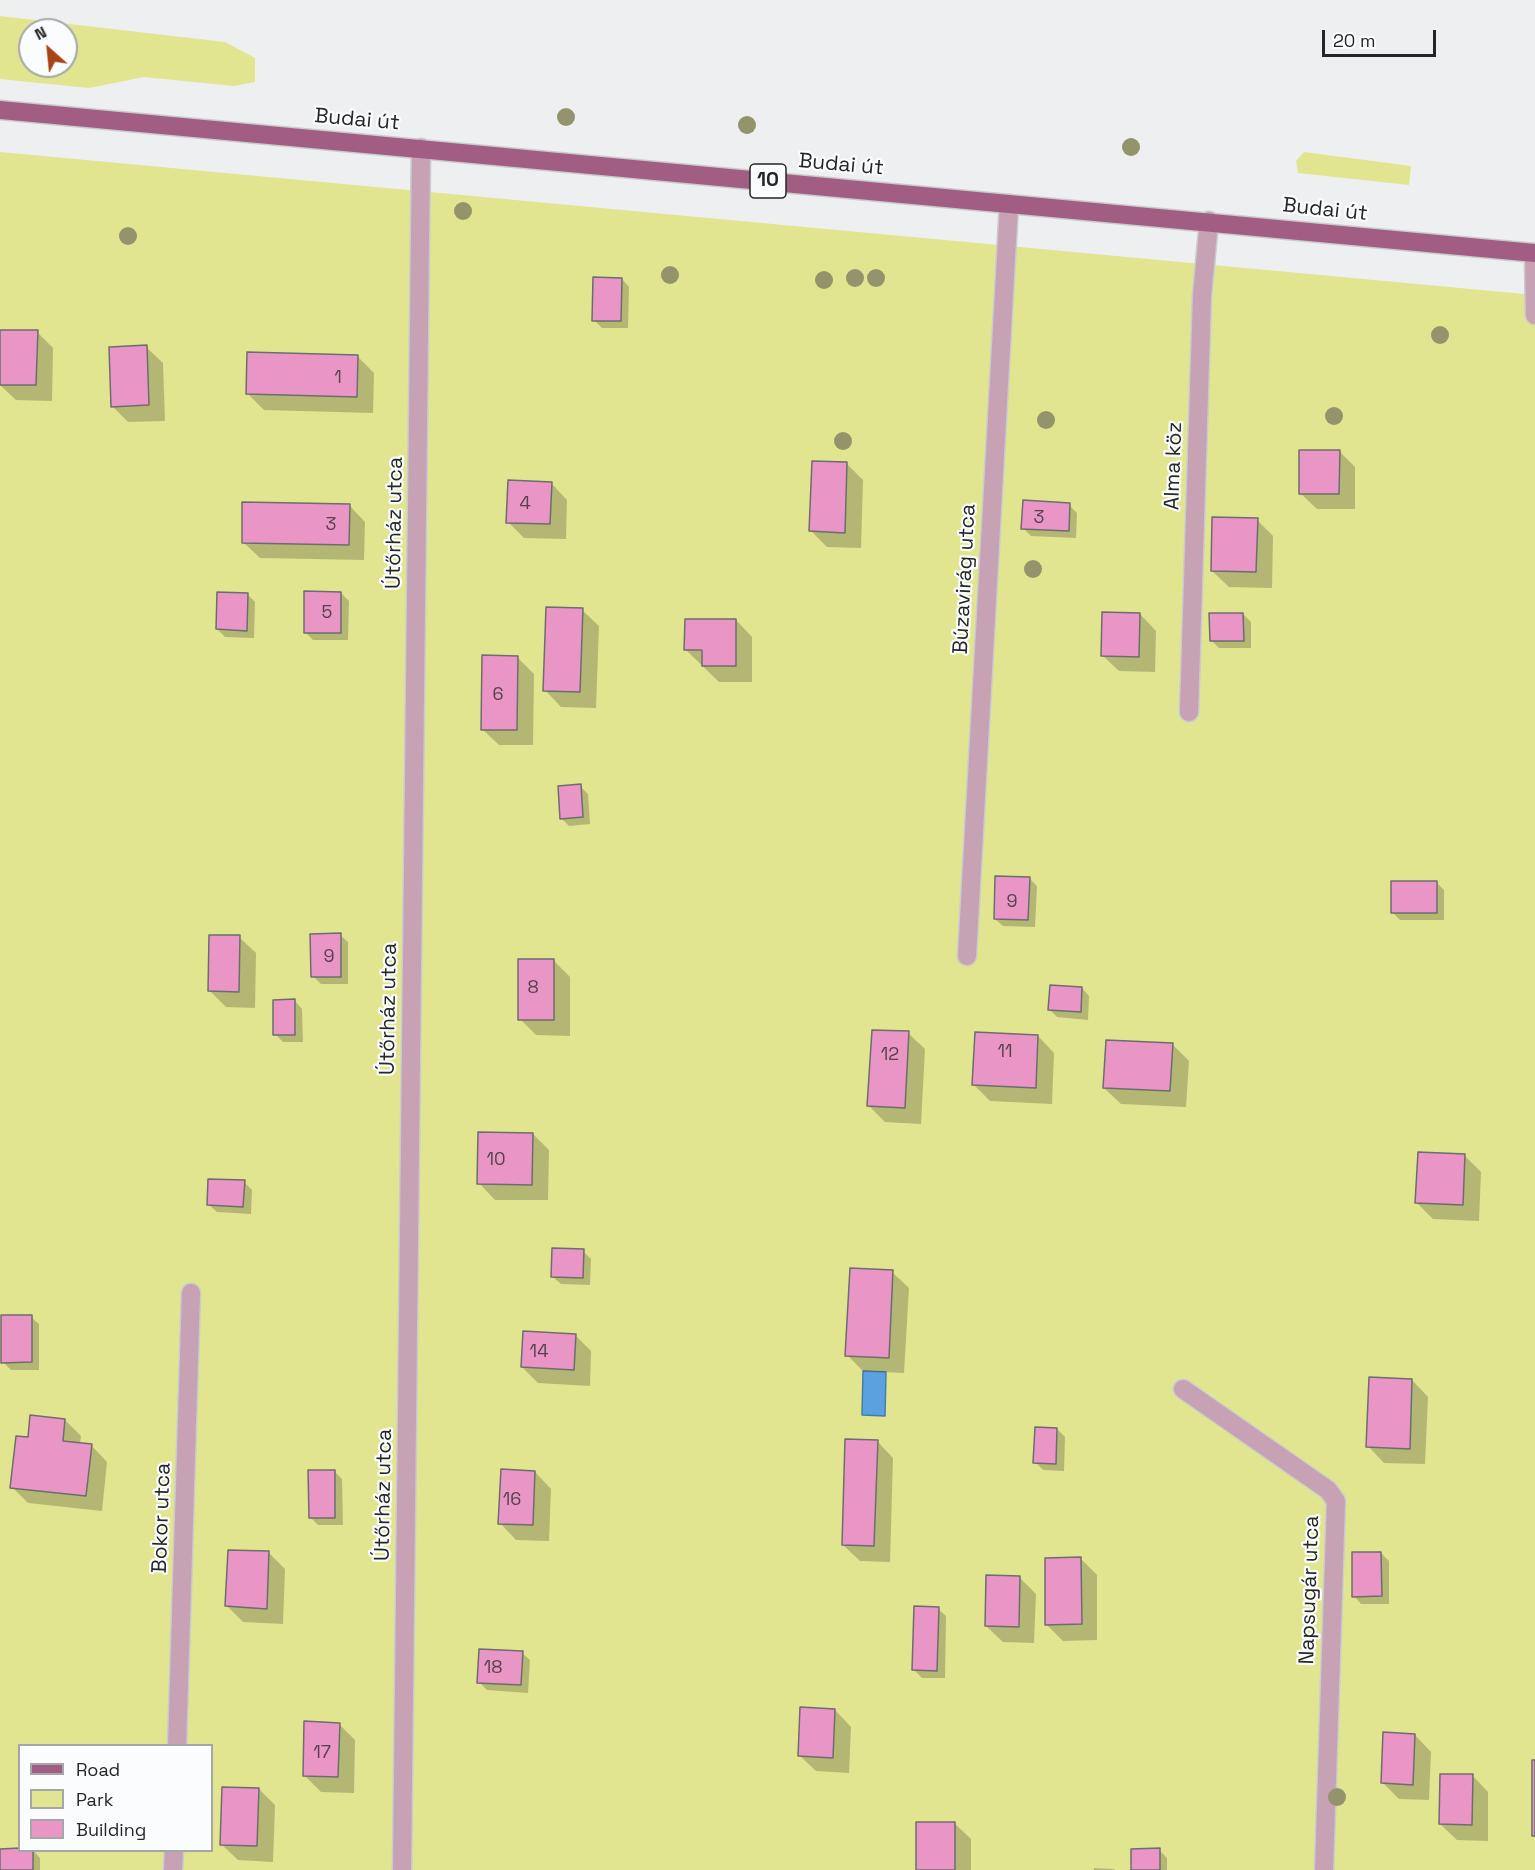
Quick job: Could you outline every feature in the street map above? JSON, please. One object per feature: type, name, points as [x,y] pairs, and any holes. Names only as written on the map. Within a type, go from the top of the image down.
[{"type":"main road","name":"Budai út","points":[[0,110],[1534,253]]},
{"type":"street","name":"Útőrház utca","points":[[402,1870],[422,148]]},
{"type":"street","name":"Búzavirág utca","points":[[967,956],[1009,204]]},
{"type":"street","name":"Alma köz","points":[[1189,712],[1202,296],[1209,221]]},
{"type":"street","points":[[1534,253],[1535,315]]},
{"type":"street","name":"Bokor utca","points":[[177,1744],[191,1293]]},
{"type":"street","name":"Napsugár utca","points":[[1183,1389],[1328,1490],[1336,1501],[1324,1870]]},
{"type":"street","points":[[173,1870],[174,1852]]},
{"type":"green space","points":[[0,16],[18,18],[18,78],[78,78],[78,25],[225,42],[255,58],[255,82],[234,86],[144,77],[89,88],[0,79]]},
{"type":"green space","points":[[0,152],[1535,295],[1535,1870],[0,1870]]},
{"type":"green space","points":[[1304,152],[1411,166],[1409,185],[1298,173],[1296,161]]},
{"type":"water","points":[[863,1371],[886,1372],[885,1416],[862,1415]]},
{"type":"building","points":[[593,277],[622,278],[621,321],[592,321]]},
{"type":"building","points":[[0,330],[38,330],[36,385],[0,385]]},
{"type":"building","points":[[147,345],[149,405],[111,407],[109,347]]},
{"type":"building","points":[[247,352],[358,355],[357,397],[246,394]]},
{"type":"building","points":[[1299,450],[1340,450],[1339,494],[1299,494]]},
{"type":"building","points":[[812,461],[847,462],[845,533],[809,531]]},
{"type":"building","points":[[508,480],[552,482],[550,524],[506,523]]},
{"type":"building","points":[[1023,500],[1070,503],[1069,531],[1021,529]]},
{"type":"building","points":[[242,502],[350,504],[349,545],[242,543]]},
{"type":"building","points":[[1212,517],[1258,518],[1256,572],[1211,571]]},
{"type":"building","points":[[304,591],[341,592],[341,633],[304,633]]},
{"type":"building","points":[[217,592],[248,593],[247,631],[216,629]]},
{"type":"building","points":[[546,607],[583,608],[580,692],[543,691]]},
{"type":"building","points":[[1102,612],[1140,613],[1139,657],[1101,656]]},
{"type":"building","points":[[1209,613],[1243,613],[1244,641],[1210,641]]},
{"type":"building","points":[[685,619],[736,619],[736,666],[702,666],[702,650],[684,650]]},
{"type":"building","points":[[482,655],[518,656],[517,730],[481,730]]},
{"type":"building","points":[[581,784],[583,817],[560,819],[558,786]]},
{"type":"building","points":[[995,876],[1030,877],[1028,920],[994,919]]},
{"type":"building","points":[[1391,881],[1437,881],[1437,913],[1391,913]]},
{"type":"building","points":[[341,933],[341,977],[311,977],[310,934]]},
{"type":"building","points":[[209,935],[240,935],[239,992],[208,991]]},
{"type":"building","points":[[518,959],[554,959],[554,1020],[518,1020]]},
{"type":"building","points":[[1050,985],[1082,987],[1081,1012],[1048,1010]]},
{"type":"building","points":[[295,999],[295,1035],[273,1035],[273,1000]]},
{"type":"building","points":[[872,1030],[909,1031],[905,1108],[867,1106]]},
{"type":"building","points":[[975,1032],[1038,1035],[1036,1088],[972,1085]]},
{"type":"building","points":[[1106,1040],[1173,1043],[1170,1091],[1103,1088]]},
{"type":"building","points":[[478,1132],[533,1133],[532,1185],[477,1184]]},
{"type":"building","points":[[1418,1152],[1465,1154],[1463,1205],[1415,1203]]},
{"type":"building","points":[[208,1179],[245,1180],[243,1207],[207,1205]]},
{"type":"building","points":[[552,1248],[584,1249],[583,1278],[551,1277]]},
{"type":"building","points":[[850,1268],[893,1270],[889,1358],[845,1356]]},
{"type":"building","points":[[1,1315],[32,1315],[32,1362],[1,1363]]},
{"type":"building","points":[[523,1331],[576,1334],[574,1370],[521,1367]]},
{"type":"building","points":[[1369,1377],[1412,1379],[1410,1449],[1366,1447]]},
{"type":"building","points":[[30,1415],[65,1419],[63,1441],[92,1444],[86,1496],[10,1488],[16,1436],[28,1437]]},
{"type":"building","points":[[1035,1427],[1057,1428],[1056,1464],[1033,1463]]},
{"type":"building","points":[[845,1439],[878,1440],[874,1546],[842,1545]]},
{"type":"building","points":[[501,1469],[535,1471],[533,1525],[498,1524]]},
{"type":"building","points":[[308,1470],[335,1470],[335,1518],[309,1518]]},
{"type":"building","points":[[228,1550],[269,1551],[267,1609],[225,1606]]},
{"type":"building","points":[[1352,1552],[1381,1552],[1382,1596],[1352,1597]]},
{"type":"building","points":[[1081,1557],[1082,1624],[1045,1625],[1045,1558]]},
{"type":"building","points":[[986,1575],[1020,1576],[1019,1627],[985,1626]]},
{"type":"building","points":[[914,1606],[939,1607],[937,1671],[912,1670]]},
{"type":"building","points":[[479,1649],[523,1651],[521,1685],[477,1683]]},
{"type":"building","points":[[800,1707],[835,1709],[833,1758],[798,1756]]},
{"type":"building","points":[[304,1721],[340,1723],[338,1777],[303,1776]]},
{"type":"building","points":[[1383,1732],[1415,1734],[1413,1785],[1381,1783]]},
{"type":"building","points":[[1532,1760],[1535,1760],[1535,1836],[1532,1836]]},
{"type":"building","points":[[1440,1774],[1473,1774],[1472,1825],[1439,1824]]},
{"type":"building","points":[[222,1787],[259,1788],[257,1846],[220,1845]]},
{"type":"building","points":[[916,1822],[955,1822],[955,1870],[916,1870]]},
{"type":"building","points":[[18,1848],[18,1852],[33,1852],[33,1870],[0,1870],[0,1849]]},
{"type":"building","points":[[1160,1848],[1160,1870],[1131,1870],[1131,1849]]}]
